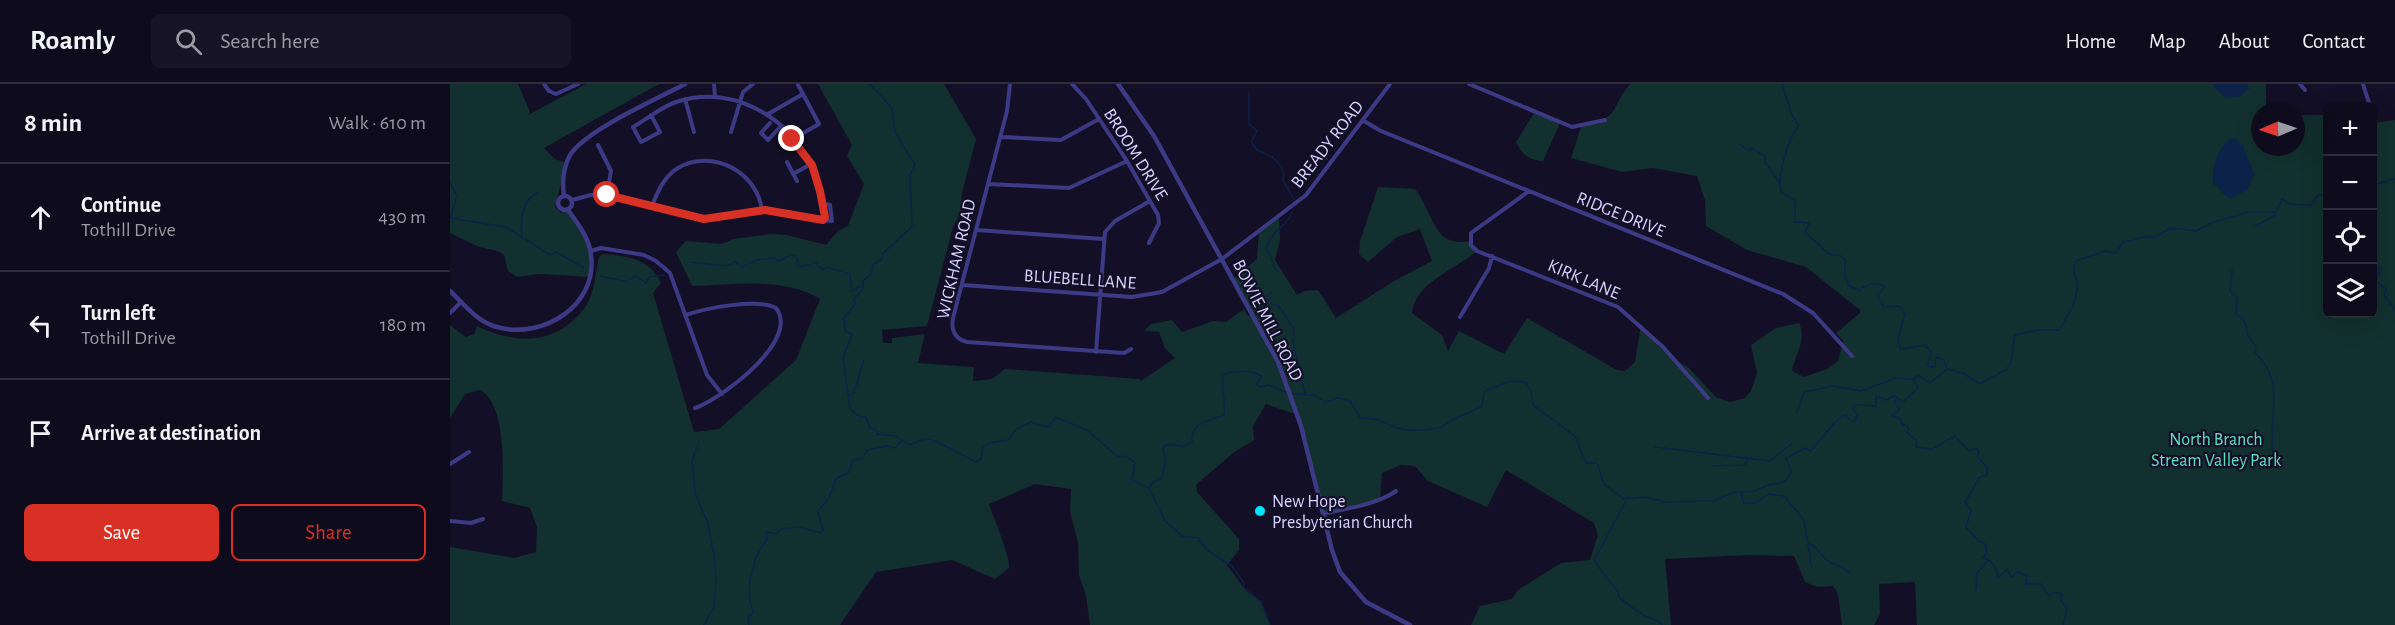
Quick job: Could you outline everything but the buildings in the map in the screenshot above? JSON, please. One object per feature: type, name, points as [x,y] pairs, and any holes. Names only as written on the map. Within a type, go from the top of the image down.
[{"type":"street","points":[[544,84],[549,91],[556,94],[578,84]]},
{"type":"street","points":[[450,291],[475,315],[497,327],[524,330],[543,327],[564,315],[580,298],[590,277],[591,251],[586,236],[568,210],[563,210],[558,204],[564,196],[562,185],[566,163],[583,141],[685,84]]},
{"type":"street","points":[[714,84],[715,96]]},
{"type":"street","points":[[731,132],[745,86],[753,84]]},
{"type":"street","name":"WICKHAM ROAD","points":[[1010,84],[1001,137],[952,325],[956,335],[961,341],[1096,352],[1124,353],[1131,349]]},
{"type":"street","name":"BROOM DRIVE","points":[[1071,84],[1080,91],[1127,161],[1160,221],[1149,243]]},
{"type":"street","name":"BOWIE MILL ROAD","points":[[1118,84],[1154,136],[1269,342],[1292,397],[1332,550],[1347,582],[1366,602],[1410,625]]},
{"type":"street","name":"BREADY ROAD","points":[[1222,259],[1305,196],[1390,84]]},
{"type":"street","points":[[1469,84],[1572,127],[1605,120]]},
{"type":"street","points":[[2300,84],[2305,90]]},
{"type":"street","points":[[2363,84],[2369,102]]},
{"type":"street","points":[[792,139],[819,124],[798,85]]},
{"type":"street","points":[[768,114],[803,94]]},
{"type":"street","points":[[651,115],[660,132],[641,142],[633,127],[651,115],[685,99],[715,96],[740,100],[768,114],[781,126],[811,164],[820,191],[824,220]]},
{"type":"street","points":[[685,99],[694,132]]},
{"type":"street","points":[[1001,137],[1060,140],[1098,119]]},
{"type":"street","name":"RIDGE DRIVE","points":[[1364,121],[1381,131],[1791,298],[1813,313],[1852,356]]},
{"type":"street","points":[[770,123],[761,133],[768,140],[781,126]]},
{"type":"street","points":[[598,145],[611,171],[607,195]]},
{"type":"street","points":[[652,206],[662,186],[678,168],[706,161],[720,162],[744,174],[756,190],[762,211]]},
{"type":"street","points":[[988,184],[1069,188],[1127,161]]},
{"type":"street","points":[[787,162],[797,181]]},
{"type":"street","points":[[793,174],[811,164]]},
{"type":"street","name":"KIRK LANE","points":[[1529,191],[1471,233],[1471,245],[1477,251],[1618,307],[1674,359],[1708,398]]},
{"type":"street","points":[[564,196],[572,200],[591,195],[607,195],[704,219],[762,211],[782,212],[832,221],[830,204],[822,203]]},
{"type":"street","points":[[568,210],[572,206],[572,200]]},
{"type":"street","points":[[1096,352],[1103,239],[1115,221],[1150,201]]},
{"type":"street","points":[[977,230],[1103,239]]},
{"type":"street","points":[[591,251],[601,248],[617,250],[656,261],[673,277],[707,375],[722,394]]},
{"type":"street","points":[[1460,317],[1489,268],[1492,256]]},
{"type":"street","name":"BLUEBELL LANE","points":[[963,285],[1149,297],[1173,287],[1222,259]]},
{"type":"street","points":[[450,313],[461,302]]},
{"type":"street","points":[[686,315],[710,308],[762,305],[773,306],[780,314],[780,325],[768,354],[722,394],[695,408]]},
{"type":"street","points":[[450,464],[469,452]]},
{"type":"street","points":[[1324,514],[1372,502],[1396,491]]},
{"type":"street","points":[[450,521],[471,523],[483,519]]},
{"type":"green space","points":[[450,84],[518,84],[530,112],[528,115],[586,84],[659,84],[544,148],[555,159],[566,163],[555,207],[561,213],[568,210],[589,242],[590,277],[539,274],[517,277],[508,271],[504,255],[498,251],[479,247],[450,233]]},
{"type":"green space","name":"North Branch Stream Valley Park","points":[[818,84],[944,84],[976,139],[962,193],[960,215],[953,227],[927,326],[882,330],[883,343],[892,343],[892,338],[925,334],[918,363],[974,367],[973,381],[992,379],[1005,369],[1140,379],[1141,381],[1175,358],[1165,348],[1159,332],[1144,331],[1151,324],[1172,320],[1182,332],[1213,321],[1226,322],[1244,309],[1248,316],[1253,315],[1233,279],[1257,259],[1259,231],[1279,217],[1280,240],[1275,260],[1297,295],[1304,291],[1318,290],[1336,318],[1394,281],[1432,261],[1420,229],[1397,237],[1368,262],[1359,254],[1360,241],[1378,187],[1415,189],[1441,234],[1457,242],[1469,241],[1477,251],[1438,277],[1415,302],[1412,313],[1442,335],[1448,351],[1459,331],[1504,354],[1527,318],[1617,370],[1625,371],[1635,362],[1641,325],[1674,359],[1689,368],[1716,397],[1730,402],[1745,398],[1751,391],[1757,373],[1751,345],[1776,328],[1799,323],[1802,335],[1792,371],[1804,377],[1827,369],[1838,361],[1843,341],[1836,333],[1860,313],[1860,310],[1806,267],[1747,250],[1706,226],[1705,200],[1697,176],[1653,168],[1622,172],[1571,158],[1581,127],[1609,116],[1630,84],[2266,84],[2266,102],[2251,102],[2251,156],[2305,156],[2305,115],[2323,115],[2323,318],[2377,318],[2377,122],[2395,120],[2395,625],[1917,625],[1915,582],[1879,584],[1880,614],[1874,625],[1842,625],[1838,594],[1833,586],[1817,587],[1805,582],[1794,556],[1749,555],[1665,559],[1671,625],[1471,625],[1480,606],[1512,599],[1518,590],[1561,563],[1590,560],[1598,535],[1594,523],[1506,470],[1487,507],[1428,481],[1415,466],[1401,465],[1382,473],[1380,499],[1324,514],[1298,415],[1266,404],[1253,426],[1254,440],[1233,453],[1196,485],[1197,492],[1239,539],[1239,550],[1227,565],[1246,591],[1261,602],[1270,625],[1090,625],[1086,596],[1079,575],[1078,542],[1070,512],[1071,489],[1035,484],[989,504],[1009,563],[1009,568],[995,579],[952,560],[876,572],[840,625],[450,625],[450,547],[514,558],[536,552],[537,527],[530,508],[502,501],[503,474],[499,424],[489,398],[480,390],[465,394],[450,418],[450,325],[466,337],[474,334],[477,326],[491,332],[520,338],[547,336],[572,322],[587,304],[592,292],[599,257],[603,254],[637,260],[651,269],[661,283],[653,293],[694,432],[719,429],[796,360],[820,299],[790,287],[774,285],[692,286],[676,252],[686,241],[722,244],[733,239],[771,234],[787,235],[826,245],[838,231],[848,226],[864,184],[847,156],[852,145]]},
{"type":"green space","points":[[1534,113],[1560,123],[1543,161],[1526,156],[1516,142]]},
{"type":"water","points":[[2211,84],[2247,84],[2249,89],[2239,97],[2226,98]]},
{"type":"water","points":[[2235,138],[2243,146],[2254,174],[2247,190],[2229,199],[2213,183],[2213,171],[2221,149],[2229,139]]},
{"type":"waterway","points":[[870,84],[892,108],[895,132],[915,165],[910,175],[912,227],[882,254],[882,259],[873,264],[872,273],[863,281],[863,289],[854,299],[855,304],[844,318],[845,331],[852,334],[843,358],[850,409],[860,417],[866,417],[870,428],[876,429],[877,434],[896,436],[909,445],[924,439],[933,440],[976,462],[981,459],[983,447],[989,443],[1008,440],[1017,429],[1031,422],[1049,427],[1055,417],[1087,430],[1117,456],[1128,457],[1135,463],[1132,480],[1149,488],[1162,476],[1165,464],[1163,449],[1165,445],[1173,444],[1182,447],[1192,442],[1192,435],[1197,426],[1224,415],[1222,384],[1224,374],[1239,372],[1258,374],[1262,377],[1256,384],[1260,387],[1269,385],[1287,393]]},
{"type":"waterway","points":[[1782,84],[1792,115],[1799,126],[1787,148],[1780,179],[1782,193],[1795,200],[1795,222],[1809,223],[1805,232],[1829,254],[1841,256],[1845,260],[1845,276],[1849,286],[1860,290],[1872,284],[1885,286],[1878,296],[1883,307],[1899,306],[1905,314],[1898,339],[1901,349],[1925,345],[1931,352],[1927,366],[1935,367],[1936,357],[1944,360],[1947,369]]},
{"type":"waterway","points":[[1249,93],[1249,124],[1257,131],[1251,142],[1257,150],[1272,157],[1280,165],[1284,174],[1283,180],[1294,200]]},
{"type":"waterway","points":[[1740,144],[1749,151],[1751,148],[1765,156],[1765,162],[1779,182]]},
{"type":"waterway","points":[[2377,184],[2395,179]]},
{"type":"waterway","points":[[450,182],[457,196],[451,217]]},
{"type":"waterway","points":[[522,237],[521,225],[525,206],[537,193]]},
{"type":"waterway","points":[[1291,394],[1315,395],[1324,402],[1338,398],[1350,401],[1361,419],[1375,419],[1399,429],[1418,430],[1443,427],[1450,421],[1482,406],[1484,392],[1487,390],[1511,381],[1526,382],[1531,391],[1533,405],[1575,436],[1586,463],[1597,463],[1604,484],[1624,499],[1644,497],[1666,502],[1713,501],[1732,493],[1755,491],[1768,485],[1784,482],[1792,472],[1786,458],[1805,448],[1811,451],[1836,421],[1845,415],[1851,421],[1855,421],[1857,416],[1853,408],[1856,405],[1876,406],[1876,396],[1886,400],[1895,396],[1903,402],[1918,388],[1913,380],[1917,375],[1930,383],[1947,369],[1963,373],[1980,384],[2007,369],[2011,362],[2015,335],[2037,330],[2059,330],[2074,303],[2077,286],[2074,269],[2076,261],[2105,251],[2116,253],[2123,242],[2148,236],[2155,237],[2171,228],[2196,231],[2211,223],[2248,212],[2276,212],[2282,199],[2290,204],[2311,205],[2318,195],[2323,195]]},
{"type":"waterway","points":[[2255,226],[2275,216],[2276,212]]},
{"type":"waterway","points":[[1270,255],[1266,249],[1269,242],[1292,213]]},
{"type":"waterway","points":[[450,218],[506,227],[550,255],[556,252],[584,268]]},
{"type":"waterway","points":[[690,262],[725,266],[735,262],[742,267],[756,260],[775,258],[779,261],[790,255],[796,256],[800,267],[816,263],[823,270],[827,267],[850,274],[852,291],[861,286]]},
{"type":"waterway","points":[[1271,258],[1274,264],[1272,266],[1277,273]]},
{"type":"waterway","points":[[2373,264],[2380,269],[2376,281],[2386,289],[2384,295],[2395,310]]},
{"type":"waterway","points":[[2232,270],[2230,291],[2237,298],[2236,313],[2245,322],[2248,336],[2256,346],[2255,353],[2265,365],[2274,391],[2272,435],[2276,463]]},
{"type":"waterway","points":[[600,276],[626,281],[636,276],[646,283],[649,277],[664,275]]},
{"type":"waterway","points":[[1272,292],[1267,296],[1272,305],[1278,305],[1294,329],[1293,342],[1305,395]]},
{"type":"waterway","points":[[849,396],[854,392],[864,360]]},
{"type":"waterway","points":[[1797,413],[1804,392],[1833,386],[1861,391],[1896,378],[1912,379]]},
{"type":"waterway","points":[[1897,398],[1894,402],[1899,409],[1892,415],[1901,419],[1901,423],[1909,428],[1907,433],[1917,441],[1916,447],[1932,449],[1955,436],[1969,451],[1976,448],[1979,452],[1978,457],[1987,468],[1987,475],[1980,477],[1965,502],[1971,510],[1966,527],[1978,541],[1984,543],[1987,551],[1983,558],[1992,563],[1998,578],[2007,569],[2011,577],[2018,572],[2027,576],[2026,584],[2041,584],[2049,596],[2053,593],[2062,593],[2060,598],[2067,610],[2063,625]]},
{"type":"waterway","points":[[699,441],[692,461],[695,493],[708,524],[716,580],[714,606],[704,625]]},
{"type":"waterway","points":[[749,625],[748,617],[753,613],[749,595],[750,580],[756,557],[767,539],[766,532],[777,534],[780,529],[799,527],[821,533],[823,530],[818,511],[829,498],[836,479],[849,472],[853,460],[863,458],[867,450],[888,446],[895,448],[901,442]]},
{"type":"waterway","points":[[1655,447],[1770,461],[1791,444]]},
{"type":"waterway","points":[[1713,466],[1744,465],[1748,460]]},
{"type":"waterway","points":[[1149,489],[1165,521],[1182,536],[1198,538],[1207,550],[1232,566],[1244,583],[1243,587],[1261,602],[1270,625]]},
{"type":"waterway","points":[[1741,493],[1744,503],[1755,503],[1768,494],[1784,496],[1804,520],[1812,568]]},
{"type":"waterway","points":[[1626,501],[1594,561],[1618,592],[1619,598],[1662,625]]},
{"type":"waterway","points":[[1809,543],[1828,561],[1849,573]]},
{"type":"waterway","points":[[1976,589],[1977,573],[1989,559]]},
{"type":"place","name":"New Hope Presbyterian Church","points":[[1260,511]]},
{"type":"route","points":[[607,195],[676,214],[704,219],[765,210],[792,213],[821,221],[825,217],[816,175],[807,157],[792,139]]}]
